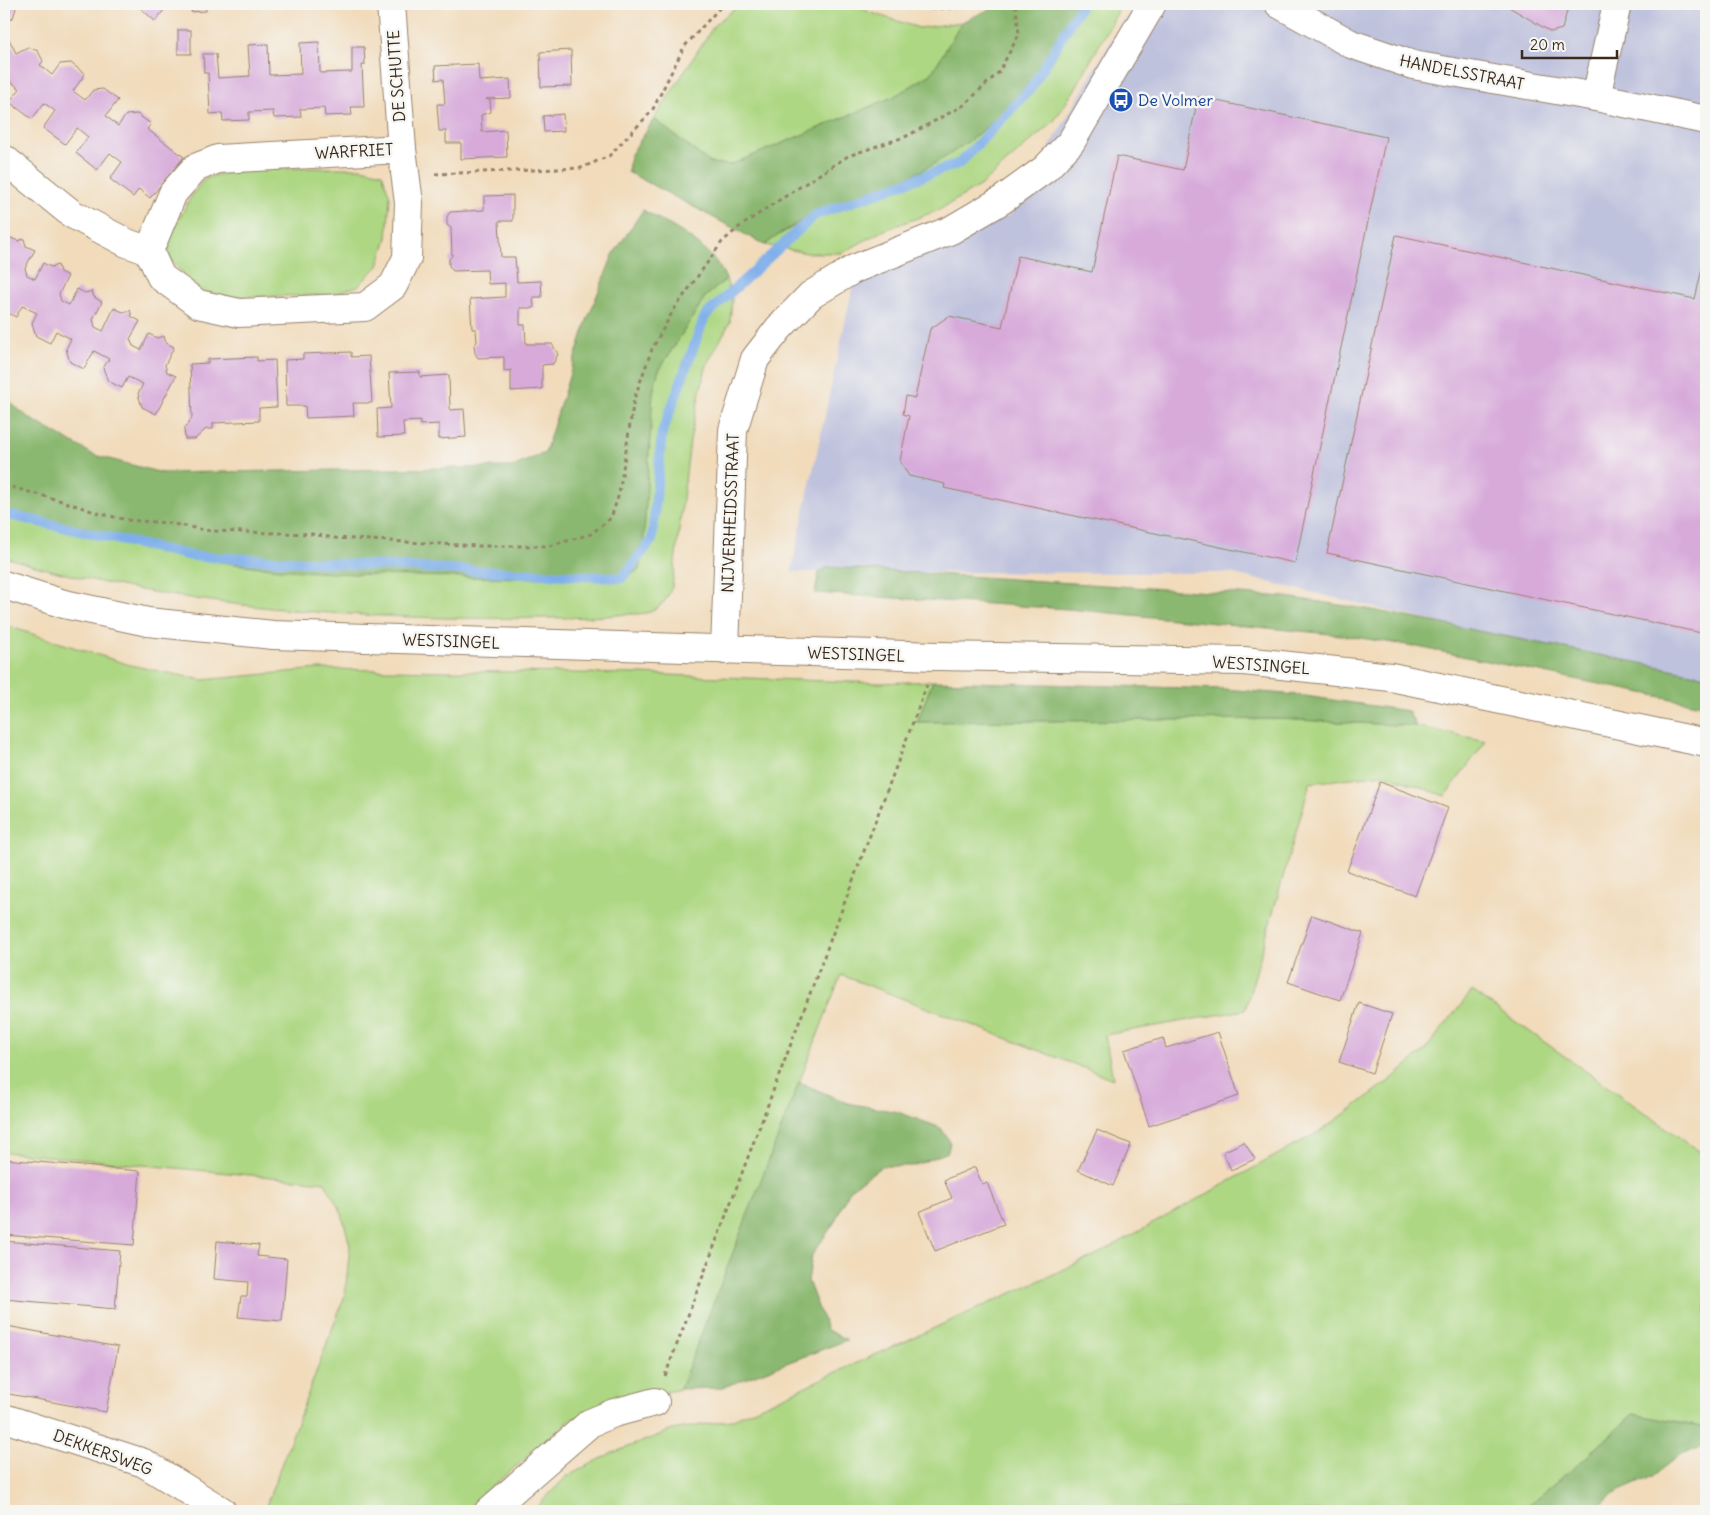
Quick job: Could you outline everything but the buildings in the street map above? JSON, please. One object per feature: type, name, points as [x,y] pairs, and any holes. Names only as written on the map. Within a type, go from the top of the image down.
[{"type":"street","name":"DE SCHUTTE","points":[[391,4],[402,149]]},
{"type":"street","name":"NIJVERHEIDSSTRAAT","points":[[725,650],[733,430],[755,359],[779,328],[811,295],[854,269],[951,230],[1002,200],[1045,169],[1071,142],[1152,4]]},
{"type":"street","name":"HANDELSSTRAAT","points":[[1279,4],[1352,44],[1413,65],[1596,97],[1706,120]]},
{"type":"street","points":[[1596,97],[1617,4]]},
{"type":"street","name":"WARFRIET","points":[[402,149],[407,176],[410,203],[407,258],[393,286],[365,307],[240,313],[198,304],[161,276],[149,251],[173,193],[195,168],[218,159],[402,149]]},
{"type":"street","points":[[4,159],[72,214],[149,251]]},
{"type":"street","name":"WESTSINGEL","points":[[4,585],[64,604],[148,622],[273,635],[937,656],[1244,661],[1381,676],[1706,743]]},
{"type":"street","points":[[489,1511],[590,1422],[614,1413],[655,1402]]},
{"type":"street","name":"DEKKERSWEG","points":[[4,1418],[144,1463],[222,1511]]},
{"type":"path","points":[[407,176],[581,168],[609,156],[652,111],[684,47],[723,4]]},
{"type":"path","points":[[900,4],[922,8],[962,8],[980,4]]},
{"type":"path","points":[[4,485],[62,500],[98,514],[211,531],[312,534],[335,538],[478,546],[549,546],[592,534],[611,518],[619,494],[634,399],[652,349],[673,311],[722,242],[764,210],[848,156],[907,136],[964,105],[998,72],[1019,34],[1016,8],[1012,4]]},
{"type":"path","points":[[655,1402],[937,656]]},
{"type":"shaded area","points":[[1139,4],[1706,4],[1706,686],[1230,573],[791,572],[855,276],[1010,215],[1120,26]]},
{"type":"green space","points":[[741,4],[853,4],[869,12],[919,28],[962,22],[931,74],[893,97],[730,165],[710,163],[654,119],[715,24]]},
{"type":"green space","points":[[1001,4],[1079,4],[1037,72],[1009,106],[977,135],[941,160],[922,170],[902,180],[814,215],[780,234],[765,245],[628,172],[630,156],[654,119],[710,163],[730,165],[893,97],[931,74],[962,22]]},
{"type":"green space","points":[[1079,4],[1122,4],[1075,89],[1054,121],[981,185],[939,210],[882,231],[842,253],[807,253],[765,245],[777,236],[828,208],[902,180],[1008,108],[1037,71]]},
{"type":"green space","points":[[361,168],[382,173],[390,197],[387,238],[378,266],[358,286],[331,295],[229,297],[200,290],[173,263],[166,249],[189,201],[206,179],[231,172],[248,170]]},
{"type":"green space","points":[[643,210],[691,238],[702,247],[720,267],[726,279],[705,297],[658,372],[653,393],[643,552],[639,570],[622,578],[604,579],[388,575],[277,569],[158,552],[80,535],[4,514],[4,397],[29,418],[94,455],[162,473],[512,467],[545,453],[586,323],[613,255]]},
{"type":"green space","points":[[726,279],[732,300],[730,322],[707,364],[700,392],[690,441],[672,587],[664,602],[650,612],[576,618],[410,617],[341,614],[203,600],[135,589],[68,575],[4,557],[4,514],[110,541],[220,561],[604,579],[658,372],[705,297]]},
{"type":"green space","points":[[828,567],[1286,597],[1367,609],[1706,676],[1706,706],[1413,646],[1341,635],[1068,609],[815,593],[819,572]]},
{"type":"green space","points":[[4,625],[130,665],[203,680],[319,669],[639,674],[880,683],[933,681],[917,722],[1278,719],[1416,726],[1486,741],[1445,796],[1384,774],[1310,783],[1245,1010],[1105,1035],[1113,1079],[841,975],[680,1389],[608,1406],[570,1420],[464,1511],[264,1511],[345,1295],[350,1246],[342,1214],[325,1182],[4,1152]]},
{"type":"green space","points":[[933,681],[1223,689],[1298,695],[1408,711],[1416,726],[1278,719],[917,722]]},
{"type":"green space","points":[[1472,991],[1706,1156],[1706,1428],[1633,1414],[1589,1455],[1522,1511],[533,1511],[566,1477],[610,1454],[672,1430],[731,1420],[1098,1254],[1324,1129],[1393,1078],[1425,1050]]},
{"type":"green space","points":[[799,1082],[847,1103],[898,1112],[941,1128],[950,1142],[948,1152],[913,1166],[882,1166],[850,1189],[834,1223],[812,1255],[808,1281],[827,1330],[847,1340],[721,1388],[680,1389]]},
{"type":"green space","points":[[1633,1414],[1706,1428],[1706,1446],[1681,1454],[1651,1477],[1611,1495],[1594,1511],[1522,1511],[1589,1455]]},
{"type":"waterway","points":[[4,514],[192,556],[622,578],[652,540],[662,433],[705,316],[815,215],[960,163],[1031,88],[1082,4]]},
{"type":"place","name":"De Volmer","points":[[1121,100]]}]
